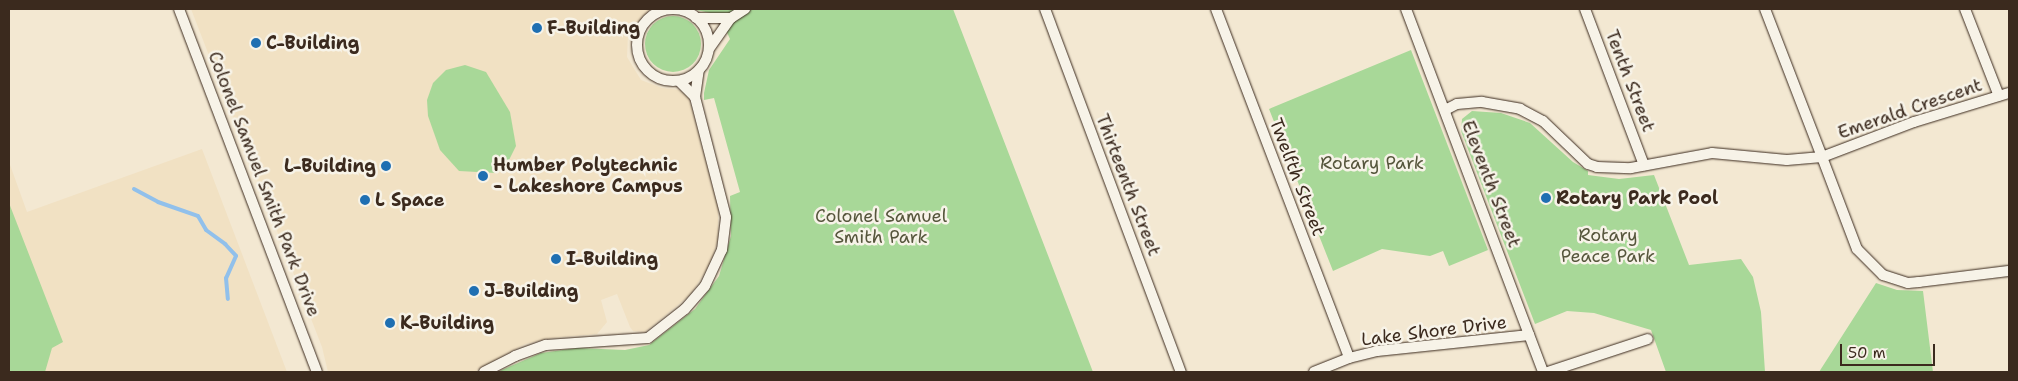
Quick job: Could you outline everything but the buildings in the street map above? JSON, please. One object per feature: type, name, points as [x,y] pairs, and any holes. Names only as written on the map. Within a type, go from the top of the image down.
[{"type":"street","name":"Colonel Samuel Smith Park Drive","points":[[179,9],[317,372]]},
{"type":"street","points":[[695,97],[679,81],[655,77],[639,59],[638,36],[652,12],[673,9],[696,18],[731,18]]},
{"type":"street","points":[[484,372],[515,356],[546,345],[648,338],[696,298],[718,262],[725,239],[726,217],[695,97],[699,70],[708,49],[731,18],[745,9]]},
{"type":"street","name":"Thirteenth Street","points":[[1045,9],[1181,372]]},
{"type":"street","name":"Twelfth Street","points":[[1216,9],[1348,358]]},
{"type":"street","name":"Eleventh Street","points":[[1406,9],[1544,372]]},
{"type":"street","name":"Tenth Street","points":[[1585,9],[1644,165]]},
{"type":"street","points":[[1765,9],[1857,250],[1883,275],[1914,282],[2009,271]]},
{"type":"street","points":[[1965,9],[1998,96]]},
{"type":"street","points":[[696,18],[704,27],[708,49]]},
{"type":"street","points":[[679,81],[699,70]]},
{"type":"street","name":"Emerald Crescent","points":[[1822,157],[1914,122],[2009,93]]},
{"type":"street","points":[[1445,110],[1470,102],[1511,106],[1542,121],[1588,164],[1607,168],[1644,165],[1712,153],[1787,160],[1822,157]]},
{"type":"street","name":"Lake Shore Drive","points":[[1314,372],[1348,358],[1377,351],[1529,335]]},
{"type":"street","points":[[1548,372],[1648,339]]},
{"type":"shaded area","name":"Humber Polytechnic - Lakeshore Campus","points":[[191,9],[650,9],[628,34],[627,57],[641,80],[662,88],[680,90],[689,98],[718,207],[718,239],[711,262],[691,294],[645,332],[633,331],[630,327],[617,294],[601,300],[607,322],[597,334],[552,338],[525,344],[474,372],[328,372],[322,347]]},
{"type":"shaded area","points":[[202,149],[287,372],[9,372],[9,162],[27,212]]},
{"type":"green space","name":"Colonel Samuel Smith Park","points":[[692,9],[953,9],[1093,372],[497,372],[541,353],[577,348],[625,350],[649,345],[695,309],[719,276],[731,236],[730,196],[740,192],[714,98],[704,100],[704,93],[709,70],[730,39],[719,15]]},
{"type":"green space","points":[[673,16],[688,21],[696,29],[701,44],[696,59],[688,67],[673,72],[658,67],[650,59],[645,44],[650,29],[658,21]]},
{"type":"green space","name":"Rotary Park","points":[[1411,50],[1488,250],[1449,266],[1443,251],[1430,256],[1382,249],[1333,271],[1269,109]]},
{"type":"green space","points":[[465,65],[486,72],[510,112],[516,146],[508,162],[496,173],[459,171],[440,150],[428,116],[427,100],[433,83],[446,70]]},
{"type":"green space","name":"Rotary Peace Park","points":[[1472,111],[1501,113],[1530,123],[1573,162],[1588,171],[1588,175],[1619,179],[1654,175],[1689,265],[1741,259],[1753,277],[1761,312],[1765,372],[1666,372],[1651,330],[1594,313],[1567,311],[1535,324],[1461,131],[1462,119]]},
{"type":"green space","points":[[9,203],[63,342],[52,348],[45,372],[9,372]]},
{"type":"green space","points":[[1876,283],[1897,290],[1923,291],[1933,372],[1819,372]]},
{"type":"waterway","points":[[134,189],[158,202],[198,216],[206,230],[225,244],[236,256],[226,278],[228,299]]},
{"type":"place","name":"F-Building","points":[[537,28]]},
{"type":"place","name":"C-Building","points":[[256,43]]},
{"type":"place","name":"L-Building","points":[[386,166]]},
{"type":"place","name":"Humber Polytechnic - Lakeshore Campus","points":[[483,176]]},
{"type":"place","name":"Rotary Park Pool","points":[[1546,198]]},
{"type":"place","name":"L Space","points":[[365,200]]},
{"type":"place","name":"I-Building","points":[[556,259]]},
{"type":"place","name":"J-Building","points":[[474,291]]},
{"type":"place","name":"K-Building","points":[[390,323]]}]
